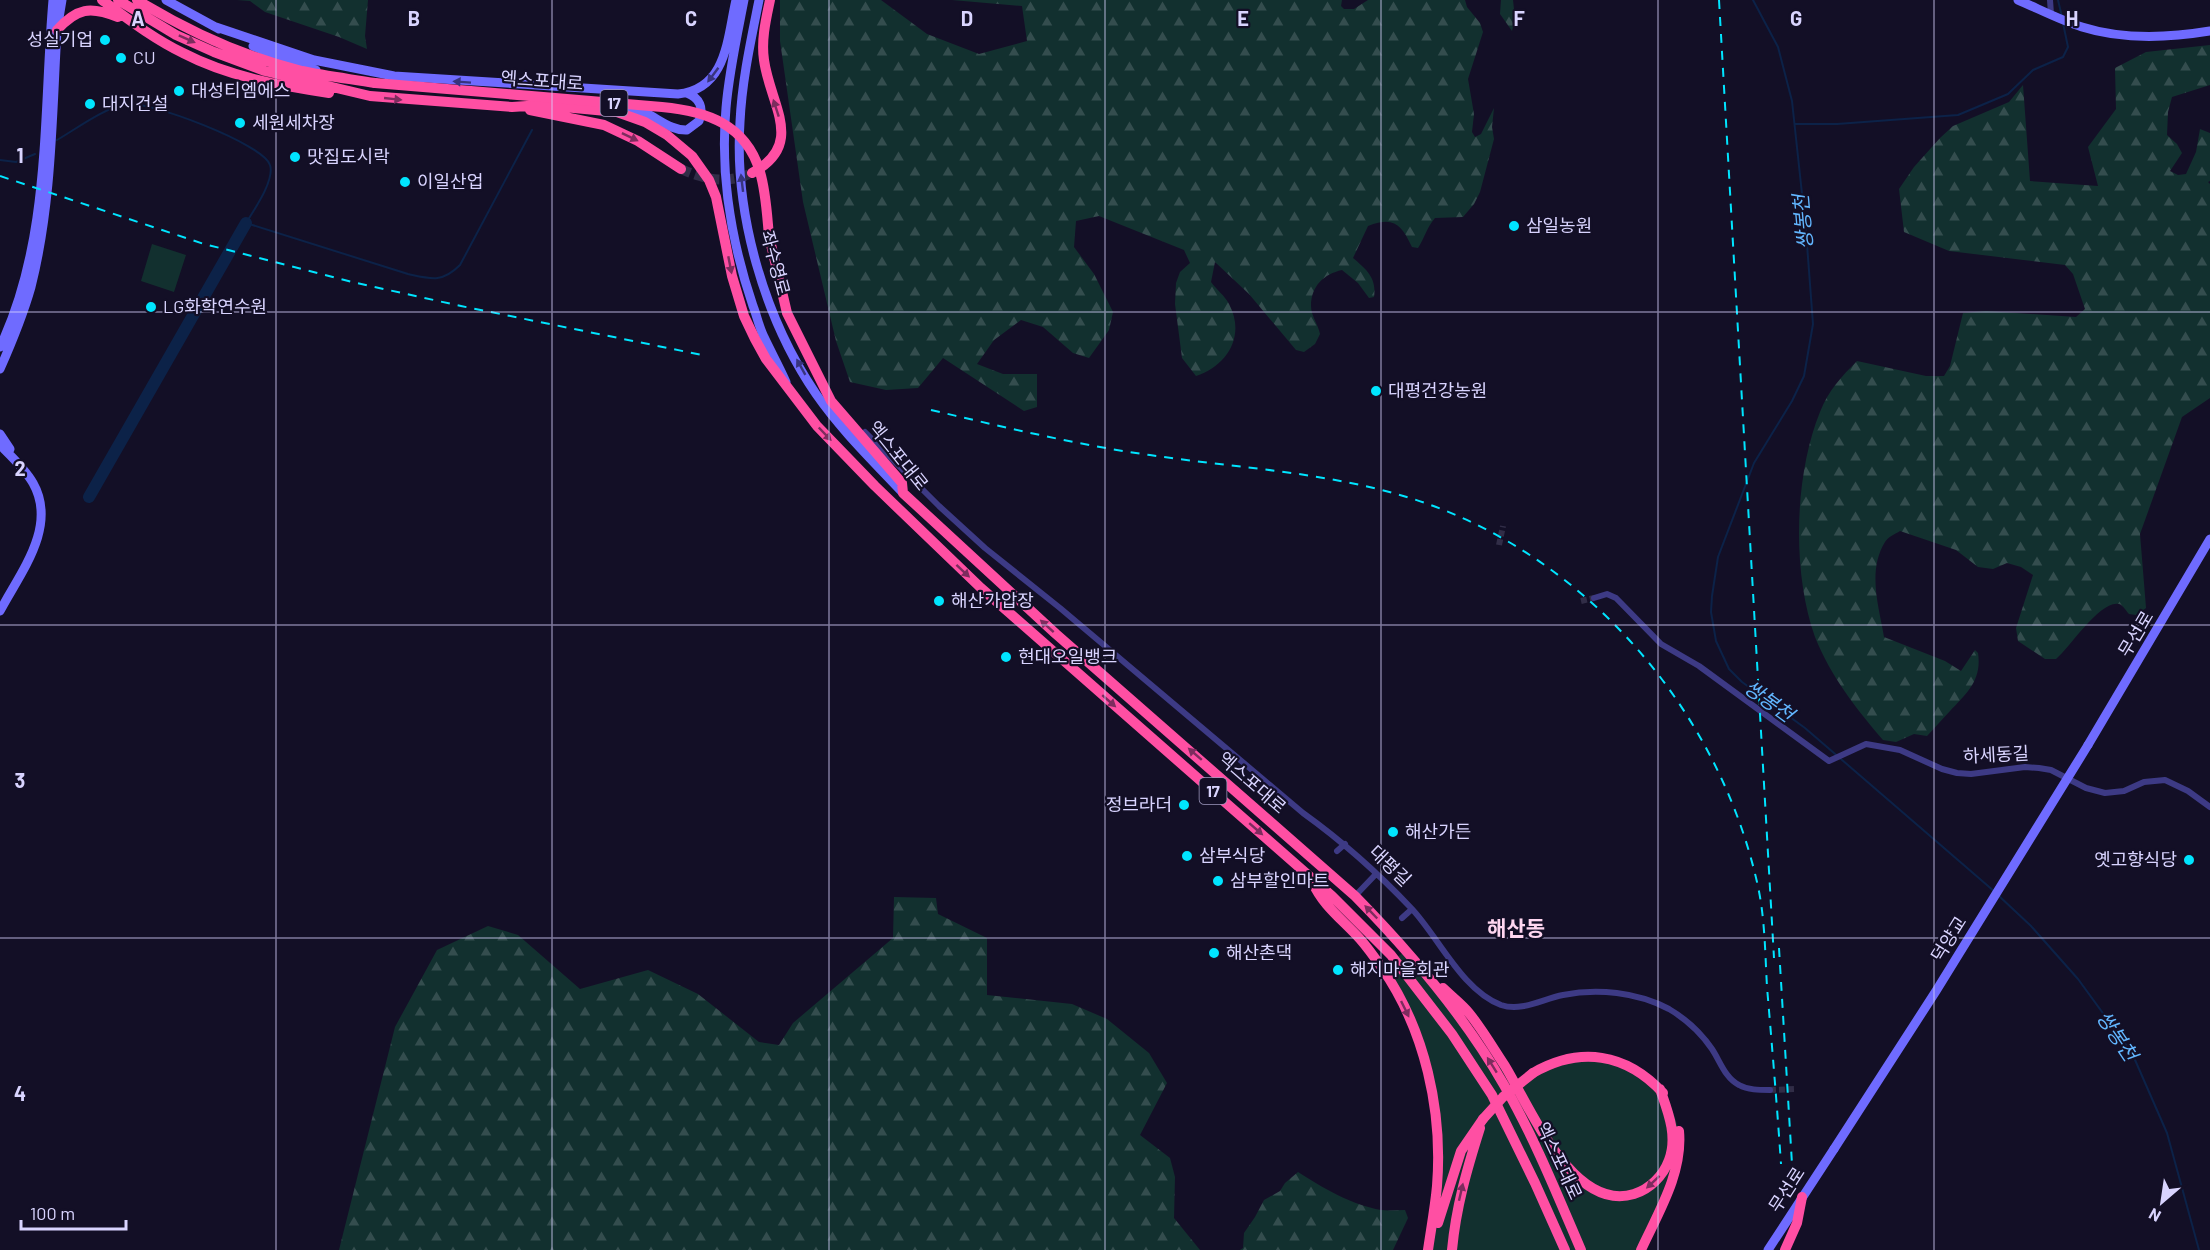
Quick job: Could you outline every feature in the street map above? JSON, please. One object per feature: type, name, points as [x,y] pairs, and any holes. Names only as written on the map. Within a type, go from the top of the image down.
[{"type":"highway","points":[[102,0],[137,9]]},
{"type":"highway","name":"17","points":[[118,0],[137,9]]},
{"type":"highway","points":[[752,173],[773,159],[782,136],[779,116],[763,58],[770,0]]},
{"type":"highway","points":[[54,29],[72,16],[90,10],[137,9]]},
{"type":"highway","name":"엑스포대로","points":[[137,9],[234,48],[303,71],[375,83],[696,111],[711,116],[737,135],[756,162],[762,183],[769,236],[787,313],[831,401],[901,475],[903,493],[1056,634],[1355,896],[1422,968],[1504,1085],[1550,1179],[1581,1250]]},
{"type":"highway","name":"엑스포대로","points":[[137,9],[176,35],[255,67],[370,96],[512,107],[542,105],[617,112],[645,122],[692,156],[716,197],[732,276],[744,316],[766,359],[825,434],[949,558],[1311,877],[1391,955],[1426,998],[1475,1067],[1507,1123],[1565,1250]]},
{"type":"highway","points":[[512,107],[604,125],[638,141],[681,169]]},
{"type":"highway","points":[[1311,877],[1324,903],[1360,939],[1383,969],[1408,1016],[1420,1046],[1432,1094],[1438,1142],[1437,1185],[1430,1250]]},
{"type":"highway","points":[[1422,968],[1469,1012],[1560,1158],[1578,1179],[1595,1191],[1613,1196],[1635,1194],[1650,1186],[1662,1172],[1670,1156],[1673,1139],[1660,1089]]},
{"type":"highway","points":[[1430,1250],[1455,1166],[1465,1143],[1483,1119],[1503,1097],[1533,1073],[1550,1065],[1575,1058],[1606,1058],[1635,1068],[1660,1089],[1670,1103],[1676,1118],[1679,1153],[1672,1180],[1641,1250]]},
{"type":"highway","points":[[1452,1250],[1457,1207],[1483,1119]]},
{"type":"highway","points":[[1785,1250],[1797,1223],[1802,1197]]},
{"type":"street","points":[[0,369],[31,287],[44,219],[54,29],[51,0]]},
{"type":"street","points":[[0,347],[19,300],[37,217],[54,29],[62,0]]},
{"type":"street","points":[[166,0],[274,56],[332,75]]},
{"type":"street","points":[[216,27],[314,60],[394,76],[622,92],[687,93],[704,86],[719,68],[736,0]]},
{"type":"street","name":"좌수영로","points":[[744,0],[733,53],[725,118],[726,170],[732,229],[742,274],[764,337],[789,388]]},
{"type":"street","name":"좌수영로","points":[[759,0],[746,68],[739,147],[742,187],[751,242],[763,290],[784,337],[815,392],[852,439],[903,493]]},
{"type":"street","points":[[2018,0],[2068,22],[2096,31],[2131,36],[2179,35],[2210,31]]},
{"type":"street","points":[[2050,0],[2053,15]]},
{"type":"street","points":[[617,112],[629,109],[638,110],[674,128],[687,130],[699,121],[701,110],[698,100],[687,93]]},
{"type":"street","points":[[865,432],[901,475],[985,548],[1060,608],[1303,813],[1345,844]]},
{"type":"street","points":[[0,434],[38,493],[42,524],[35,546],[0,611]]},
{"type":"street","points":[[0,445],[17,462]]},
{"type":"street","name":"무선로","points":[[2088,745],[2210,540]]},
{"type":"street","name":"하세동길","points":[[1594,598],[1607,594],[1616,598],[1661,645],[1699,666],[1831,761],[1862,744],[1894,748],[1942,769],[1964,774],[2025,767],[2051,770],[2086,788],[2105,793],[2124,791],[2144,782],[2165,780],[2188,791],[2210,807]]},
{"type":"street","name":"덕양교","points":[[1834,1149],[1936,991],[2088,745]]},
{"type":"street","name":"대평길","points":[[1336,851],[1345,844],[1412,909],[1402,918]]},
{"type":"street","points":[[1355,896],[1376,874]]},
{"type":"street","points":[[1412,909],[1455,966],[1477,989],[1492,1000],[1509,1007],[1520,1007],[1560,995],[1592,991],[1643,999],[1669,1009],[1694,1027],[1713,1050],[1734,1082],[1747,1089],[1770,1090]]},
{"type":"street","name":"무선로","points":[[1768,1250],[1834,1149]]},
{"type":"green space","points":[[237,0],[368,0],[365,36],[367,49],[265,12],[250,1]]},
{"type":"green space","points":[[780,0],[881,0],[927,34],[979,54],[1027,41],[1022,6],[952,0],[1342,0],[1341,6],[1344,9],[1354,9],[1368,0],[1465,0],[1483,32],[1468,79],[1474,114],[1472,132],[1475,137],[1481,134],[1494,108],[1492,127],[1494,139],[1480,192],[1463,217],[1435,218],[1418,248],[1412,247],[1396,224],[1384,222],[1368,226],[1353,258],[1372,279],[1374,297],[1369,298],[1358,283],[1342,270],[1324,278],[1313,292],[1311,306],[1320,334],[1315,344],[1304,352],[1296,350],[1249,294],[1215,262],[1211,282],[1225,298],[1234,316],[1234,338],[1225,357],[1217,365],[1196,376],[1182,358],[1175,304],[1176,283],[1180,272],[1190,263],[1184,250],[1099,216],[1076,221],[1074,247],[1094,274],[1113,312],[1109,330],[1089,358],[1073,353],[1043,327],[1021,320],[994,340],[977,364],[1003,374],[1037,374],[1037,407],[1024,411],[943,358],[918,388],[886,390],[850,382],[836,341],[803,202],[780,41]]},
{"type":"green space","points":[[1501,0],[1513,0],[1515,19],[1512,31],[1500,14]]},
{"type":"green space","points":[[2210,45],[2210,85],[2172,97],[2168,112],[2167,135],[2177,144],[2182,153],[2170,171],[2178,175],[2186,174],[2196,152],[2200,129],[2210,133],[2210,181],[2208,182],[2210,184],[2210,398],[2182,417],[2140,534],[2146,608],[2136,615],[2129,614],[2119,604],[2112,604],[2095,616],[2056,659],[2045,659],[2018,641],[2016,628],[2033,575],[2021,567],[2007,563],[1993,569],[1978,567],[1956,550],[1900,531],[1885,542],[1875,577],[1884,637],[1945,661],[1961,671],[1975,650],[1978,653],[1979,663],[1972,685],[1927,736],[1914,734],[1896,742],[1883,740],[1828,665],[1815,637],[1802,584],[1799,524],[1801,494],[1811,437],[1823,404],[1836,384],[1857,361],[1926,376],[1944,376],[1950,366],[1963,313],[1986,311],[2076,317],[2085,309],[2073,274],[2065,265],[1949,251],[1904,232],[1899,189],[1914,167],[1953,126],[2009,102],[2023,85],[2030,181],[2098,186],[2088,147],[2116,109],[2115,68],[2146,52]]},
{"type":"green space","points":[[152,244],[186,255],[174,292],[141,281]]},
{"type":"green space","points":[[894,897],[936,898],[938,914],[987,938],[987,995],[1072,1004],[1107,1019],[1149,1053],[1167,1083],[1140,1135],[1170,1158],[1175,1177],[1174,1218],[1200,1250],[339,1250],[395,1027],[437,950],[488,926],[518,935],[580,989],[648,970],[698,994],[759,1042],[779,1045],[793,1023],[893,938]]},
{"type":"green space","points":[[1406,950],[1516,1086],[1563,1061],[1617,1061],[1670,1103],[1678,1127],[1680,1145],[1641,1250],[1428,1250],[1438,1142],[1420,1046],[1383,969]]},
{"type":"green space","points":[[1298,1172],[1328,1190],[1370,1208],[1405,1210],[1408,1218],[1393,1250],[1240,1250],[1243,1248],[1244,1233],[1264,1200],[1280,1191],[1285,1183]]},
{"type":"waterway","name":"쌍봉천","points":[[1753,0],[1778,47],[1792,101],[1813,324],[1804,376],[1792,401],[1754,463],[1718,557],[1711,612],[1716,641],[1729,669],[1742,682],[1805,728],[1995,892]]},
{"type":"waterway","points":[[2058,0],[2062,17]]},
{"type":"waterway","points":[[1795,124],[1837,124],[1958,115],[2008,94],[2033,70],[2063,57],[2068,47],[2063,23]]},
{"type":"waterway","points":[[57,140],[100,114],[126,104],[157,109],[204,125],[248,146],[263,156],[270,165],[271,171],[267,187],[246,223],[408,274],[436,278],[448,275],[460,265],[532,130]]},
{"type":"waterway","points":[[0,160],[16,162],[35,154]]},
{"type":"waterway","points":[[89,497],[246,223]]},
{"type":"waterway","name":"쌍봉천","points":[[1999,896],[2031,926],[2078,979],[2132,1053],[2167,1133],[2199,1250]]},
{"type":"tunnel","points":[[681,169],[716,179],[734,179],[752,173]]},
{"type":"tunnel","points":[[1499,545],[1503,526]]},
{"type":"tunnel","points":[[1581,601],[1594,598]]},
{"type":"tunnel","points":[[1770,1090],[1795,1089]]},
{"type":"railway","points":[[1719,0],[1774,958]]},
{"type":"railway","points":[[0,176],[204,244],[352,282],[707,356]]},
{"type":"railway","points":[[931,410],[1095,446],[1314,476],[1379,489],[1410,498],[1473,523],[1532,556],[1585,597],[1633,645],[1675,698],[1710,756],[1738,817],[1762,908],[1781,1164]]},
{"type":"railway","points":[[1779,948],[1792,1164]]},
{"type":"place","name":"성실기업","points":[[105,40]]},
{"type":"place","name":"CU","points":[[121,58]]},
{"type":"place","name":"대성티엠에스","points":[[179,91]]},
{"type":"place","name":"대지건설","points":[[90,104]]},
{"type":"place","name":"세원세차장","points":[[240,123]]},
{"type":"place","name":"맛집도시락","points":[[295,157]]},
{"type":"place","name":"이일산업","points":[[405,182]]},
{"type":"place","name":"삼일농원","points":[[1514,226]]},
{"type":"place","name":"LG화학연수원","points":[[151,307]]},
{"type":"place","name":"대평건강농원","points":[[1376,391]]},
{"type":"place","name":"해산가압장","points":[[939,601]]},
{"type":"place","name":"현대오일뱅크","points":[[1006,657]]},
{"type":"place","name":"정브라더","points":[[1184,805]]},
{"type":"place","name":"해산가든","points":[[1393,832]]},
{"type":"place","name":"삼부식당","points":[[1187,856]]},
{"type":"place","name":"옛고향식당","points":[[2189,860]]},
{"type":"place","name":"삼부할인마트","points":[[1218,881]]},
{"type":"place","name":"해산촌댁","points":[[1214,953]]},
{"type":"place","name":"해지마을회관","points":[[1338,970]]},
{"type":"district","name":"해산동","points":[[1516,929]]}]
